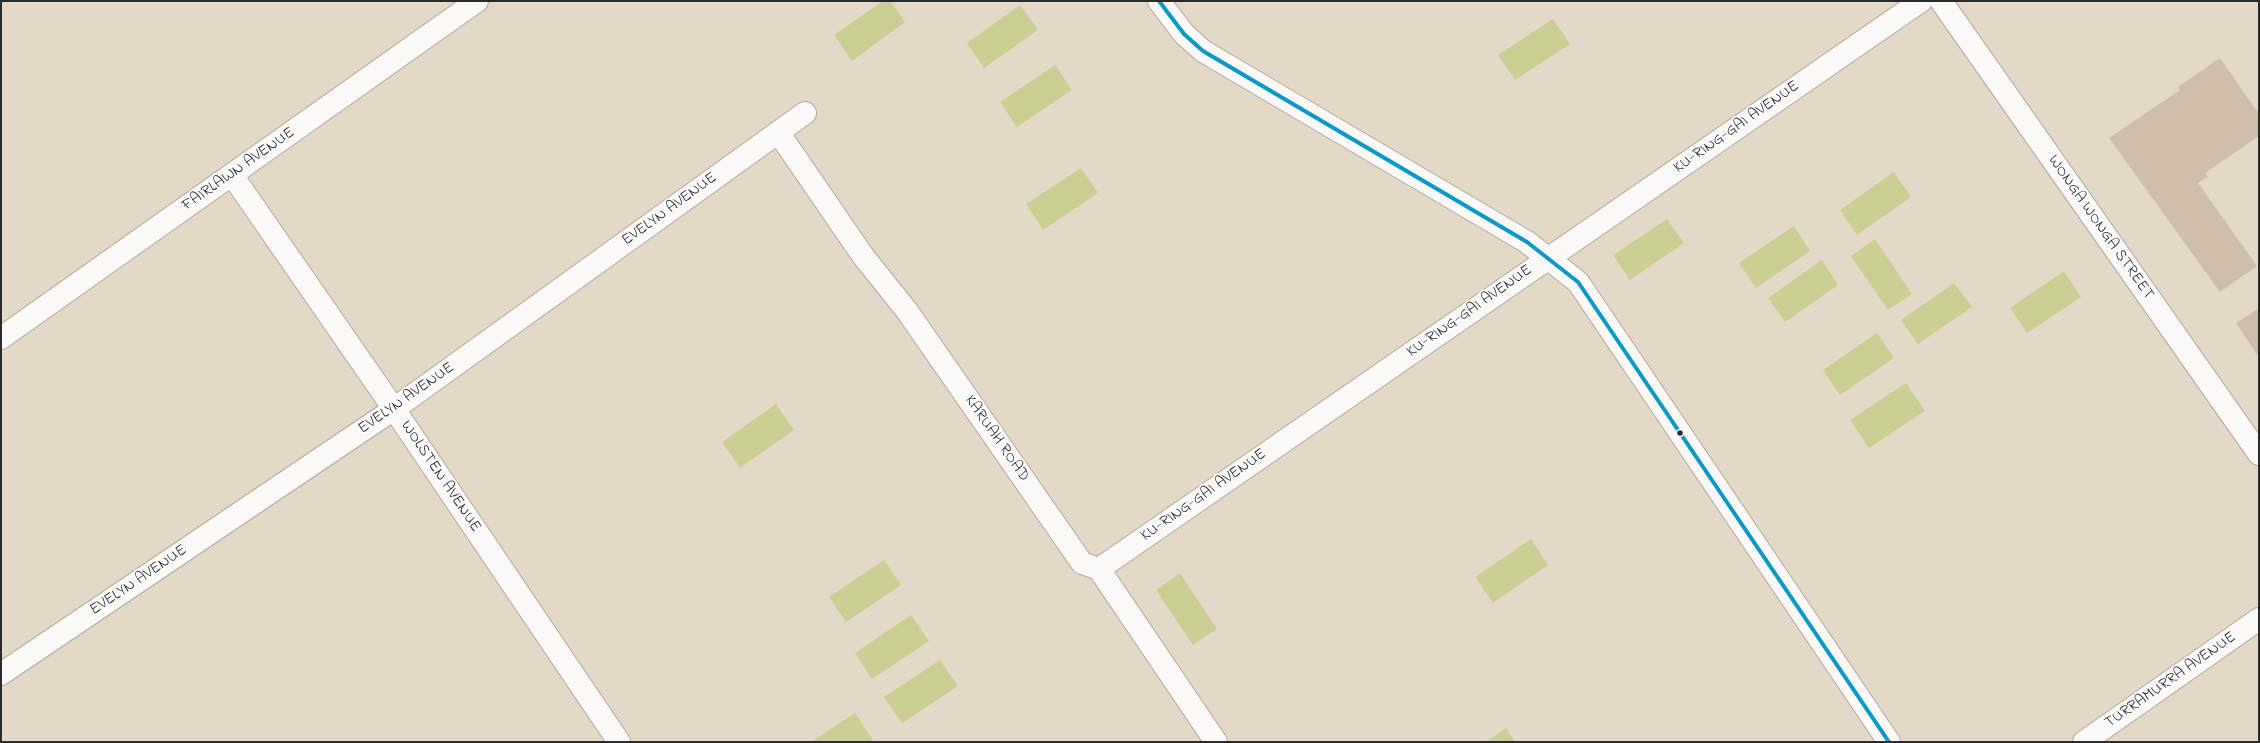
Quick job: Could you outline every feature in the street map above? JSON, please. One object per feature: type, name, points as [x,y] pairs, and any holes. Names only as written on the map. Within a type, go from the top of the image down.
[{"type":"street","name":"FAIRLAWN AVENUE","points":[[1,338],[477,1]]},
{"type":"street","points":[[1159,1],[1184,34],[1203,51],[1527,242],[1578,282],[1889,742]]},
{"type":"street","name":"KU-RING-GAI AVENUE","points":[[1099,569],[1921,1]]},
{"type":"street","name":"WONGA WONGA STREET","points":[[1941,1],[2259,454]]},
{"type":"street","name":"EVELYN AVENUE","points":[[1,674],[394,409],[806,112]]},
{"type":"street","name":"KARUAH ROAD","points":[[778,132],[863,256],[907,311],[1082,563],[1099,569]]},
{"type":"street","name":"WOLSTEN AVENUE","points":[[232,175],[394,409],[619,742]]},
{"type":"street","points":[[1099,569],[1216,742]]},
{"type":"street","name":"TURRAMURRA AVENUE","points":[[2084,742],[2259,619]]},
{"type":"green space","points":[[883,1],[890,1],[905,22],[852,61],[834,35]]},
{"type":"green space","points":[[1020,5],[1038,30],[984,68],[967,43]]},
{"type":"green space","points":[[1553,19],[1570,44],[1515,80],[1498,55]]},
{"type":"green space","points":[[1055,65],[1072,90],[1017,127],[1000,102]]},
{"type":"green space","points":[[1081,168],[1098,193],[1043,230],[1026,204]]},
{"type":"green space","points":[[1894,172],[1911,197],[1857,235],[1840,210]]},
{"type":"green space","points":[[1667,219],[1684,243],[1630,280],[1613,255]]},
{"type":"green space","points":[[1794,226],[1810,251],[1756,288],[1739,263]]},
{"type":"green space","points":[[1875,239],[1912,294],[1888,310],[1851,256]]},
{"type":"green space","points":[[1822,260],[1838,285],[1785,322],[1768,298]]},
{"type":"green space","points":[[2064,271],[2081,297],[2027,333],[2010,308]]},
{"type":"green space","points":[[1954,283],[1972,307],[1918,344],[1901,320]]},
{"type":"green space","points":[[1877,333],[1894,358],[1840,395],[1823,370]]},
{"type":"green space","points":[[1906,383],[1925,411],[1869,448],[1850,420]]},
{"type":"green space","points":[[776,404],[794,430],[740,468],[722,442]]},
{"type":"green space","points":[[1531,539],[1548,565],[1493,603],[1475,577]]},
{"type":"green space","points":[[884,560],[901,585],[846,622],[829,597]]},
{"type":"green space","points":[[1180,573],[1217,629],[1193,645],[1156,590]]},
{"type":"green space","points":[[911,615],[929,641],[872,679],[855,653]]},
{"type":"green space","points":[[940,660],[958,686],[902,723],[884,697]]},
{"type":"green space","points":[[855,713],[873,740],[869,742],[811,742]]},
{"type":"green space","points":[[1506,728],[1515,742],[1486,742]]},
{"type":"building","points":[[2220,58],[2259,114],[2259,136],[2205,173],[2208,177],[2198,183],[2257,266],[2220,292],[2109,138],[2180,90],[2178,87]]},
{"type":"building","points":[[2259,308],[2259,358],[2236,323]]},
{"type":"transit line","points":[[1159,1],[1184,34],[1203,51],[1527,242],[1578,282],[1889,742]]}]
